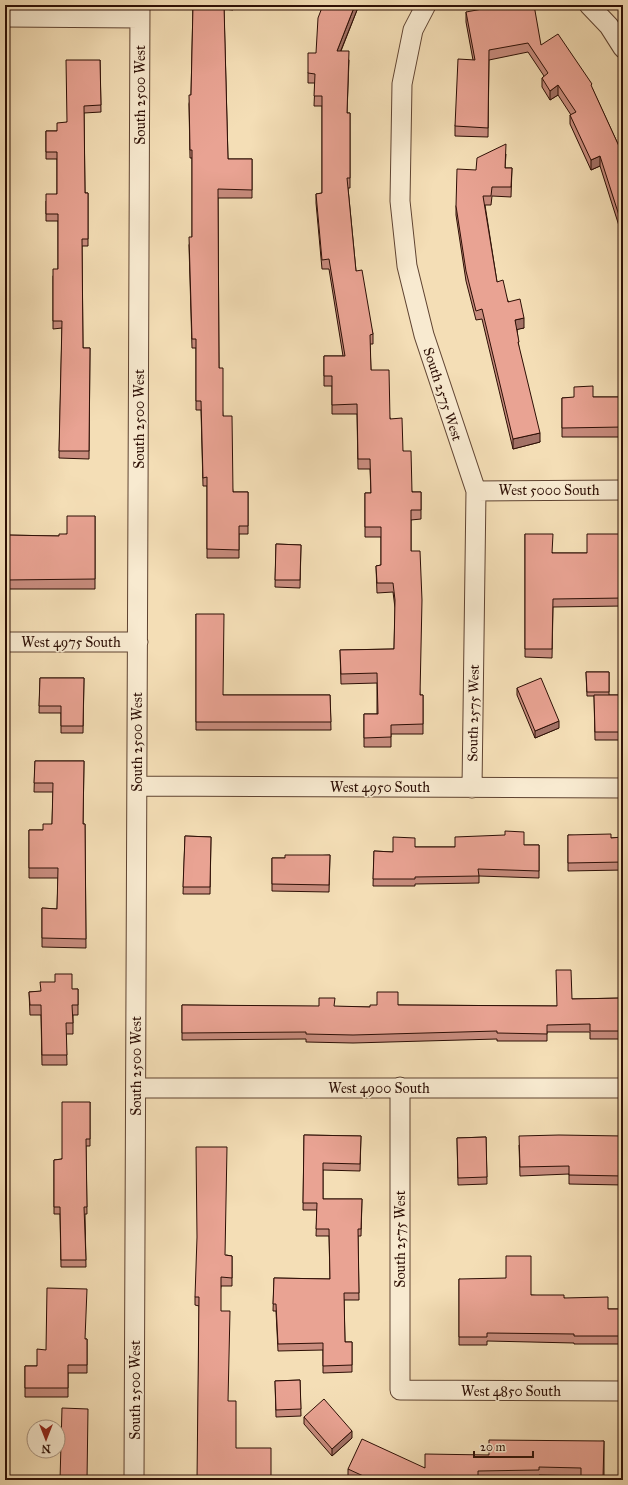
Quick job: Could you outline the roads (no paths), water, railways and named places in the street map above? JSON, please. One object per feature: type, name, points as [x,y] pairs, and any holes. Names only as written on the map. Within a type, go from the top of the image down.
[{"type":"street","name":"South 2575 West","points":[[426,5],[413,30],[402,84],[401,208],[407,266],[424,335],[476,490],[472,788]]},
{"type":"street","points":[[589,5],[609,26],[623,48]]},
{"type":"street","points":[[5,17],[140,11]]},
{"type":"street","name":"South 2500 West","points":[[134,1480],[140,11]]},
{"type":"street","name":"West 5000 South","points":[[476,490],[623,490]]},
{"type":"street","name":"West 4975 South","points":[[5,642],[138,642]]},
{"type":"street","name":"West 4950 South","points":[[137,786],[623,788]]},
{"type":"street","name":"South 2575 West","points":[[400,1087],[400,1390]]},
{"type":"street","name":"West 4900 South","points":[[136,1088],[623,1088]]},
{"type":"street","name":"West 4850 South","points":[[400,1390],[623,1391]]}]
